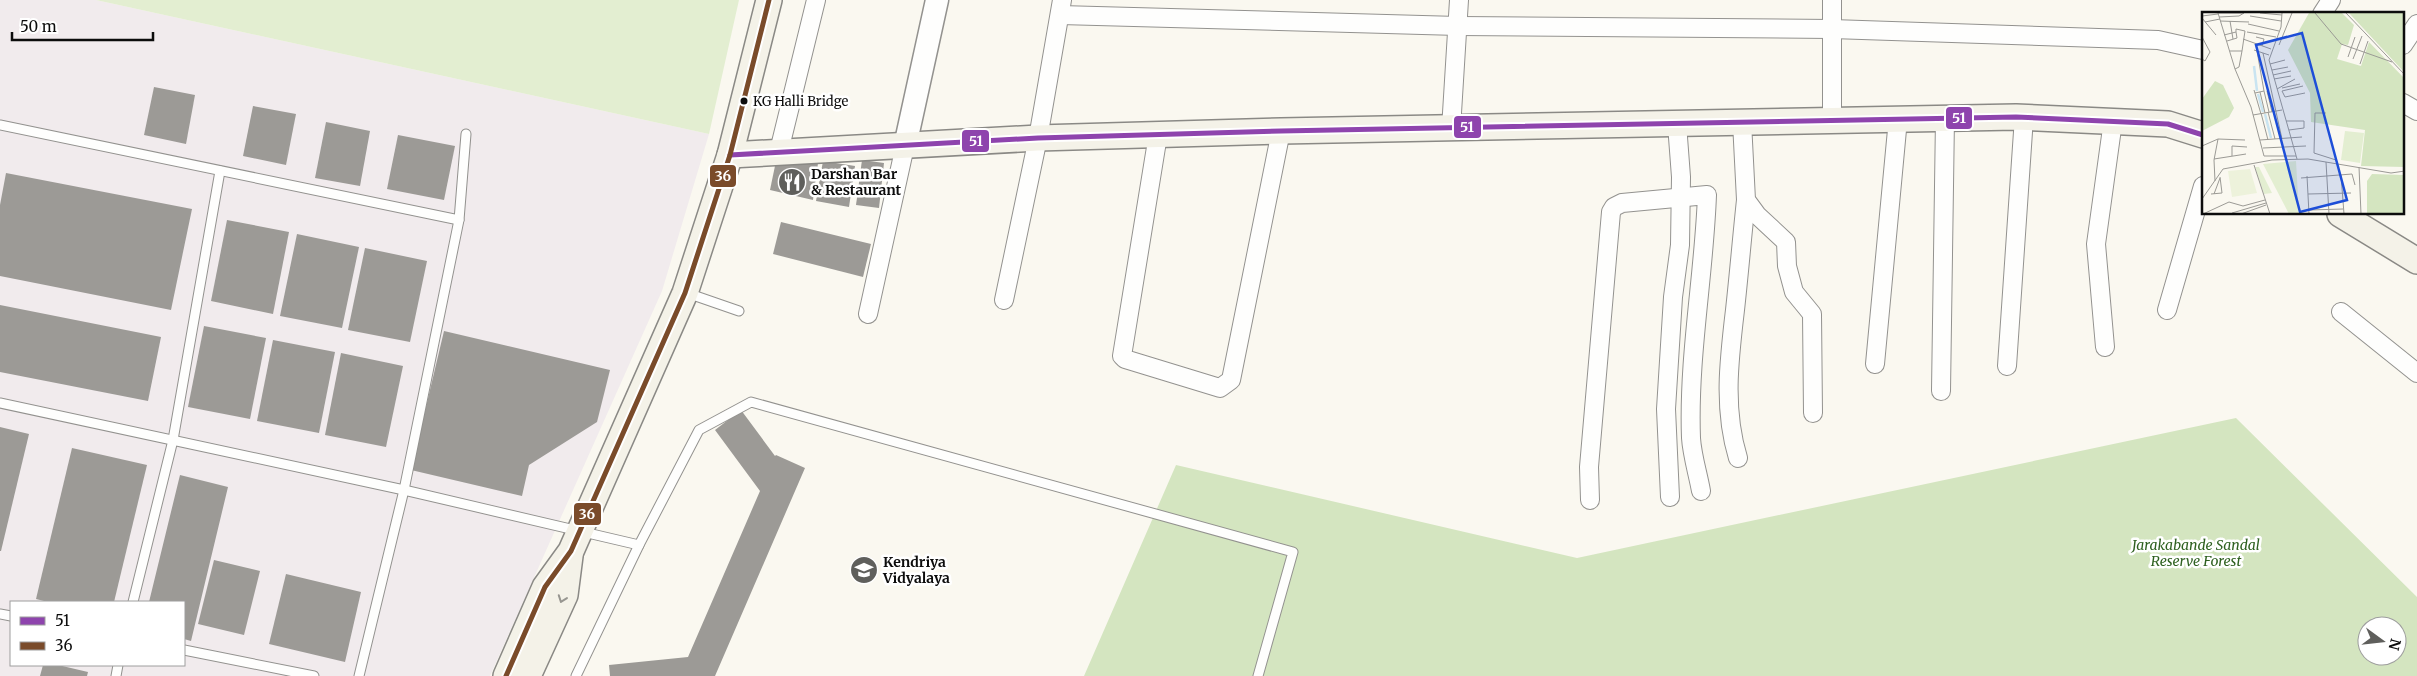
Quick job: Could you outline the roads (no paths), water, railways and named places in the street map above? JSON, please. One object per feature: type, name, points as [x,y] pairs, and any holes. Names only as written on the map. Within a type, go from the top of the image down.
[{"type":"main road","points":[[506,676],[545,587],[576,541],[684,293],[730,155],[768,0]]},
{"type":"main road","points":[[730,155],[1038,138],[1158,136],[1281,130],[1452,129],[1945,118],[2024,117],[2168,124],[2202,135]]},
{"type":"main road","points":[[2342,215],[2417,261]]},
{"type":"main road","points":[[528,676],[564,595],[576,541]]},
{"type":"street","points":[[778,151],[816,0]]},
{"type":"street","points":[[868,314],[937,0]]},
{"type":"street","points":[[1452,129],[1459,0]]},
{"type":"street","points":[[1832,0],[1832,120]]},
{"type":"street","points":[[2323,12],[2331,0]]},
{"type":"street","points":[[1004,300],[1038,138],[1061,8],[1458,26],[1832,29],[2158,40],[2202,50]]},
{"type":"street","points":[[2404,44],[2417,24]]},
{"type":"street","points":[[2404,104],[2417,111]]},
{"type":"street","points":[[2008,366],[2024,117]]},
{"type":"street","points":[[1941,390],[1945,118]]},
{"type":"street","points":[[1875,364],[1898,119]]},
{"type":"street","points":[[2105,347],[2096,244],[2113,121]]},
{"type":"street","points":[[1738,458],[1731,437],[1728,406],[1728,374],[1746,200],[1742,122]]},
{"type":"street","points":[[1670,496],[1666,409],[1673,297],[1680,245],[1680,196],[1676,124]]},
{"type":"street","points":[[1158,136],[1122,356],[1125,359],[1220,388],[1230,380],[1281,130]]},
{"type":"street","points":[[2167,310],[2202,189]]},
{"type":"street","points":[[1590,500],[1589,467],[1611,212],[1622,204],[1680,196],[1707,195],[1705,246],[1692,362],[1691,440],[1701,491]]},
{"type":"street","points":[[1746,200],[1757,215],[1786,242],[1787,266],[1794,292],[1812,314],[1813,413]]},
{"type":"street","points":[[2341,312],[2417,373]]},
{"type":"lane","points":[[0,125],[459,220]]},
{"type":"lane","points":[[360,676],[404,490],[459,220],[466,134]]},
{"type":"lane","points":[[133,601],[173,440],[220,171]]},
{"type":"lane","points":[[684,293],[739,311]]},
{"type":"lane","points":[[576,676],[639,545],[699,430],[751,402],[1293,552],[1258,676]]},
{"type":"lane","points":[[0,403],[404,490],[576,541],[639,545]]},
{"type":"lane","points":[[185,650],[314,676]]},
{"type":"place","name":"KG Halli Bridge","points":[[744,101]]},
{"type":"place","name":"Darshan Bar & Restaurant","points":[[792,182]]},
{"type":"place","name":"Kendriya Vidyalaya","points":[[864,570]]},
{"type":"park label","name":"Jarakabande Sandal Reserve Forest","points":[[2196,554]]}]
